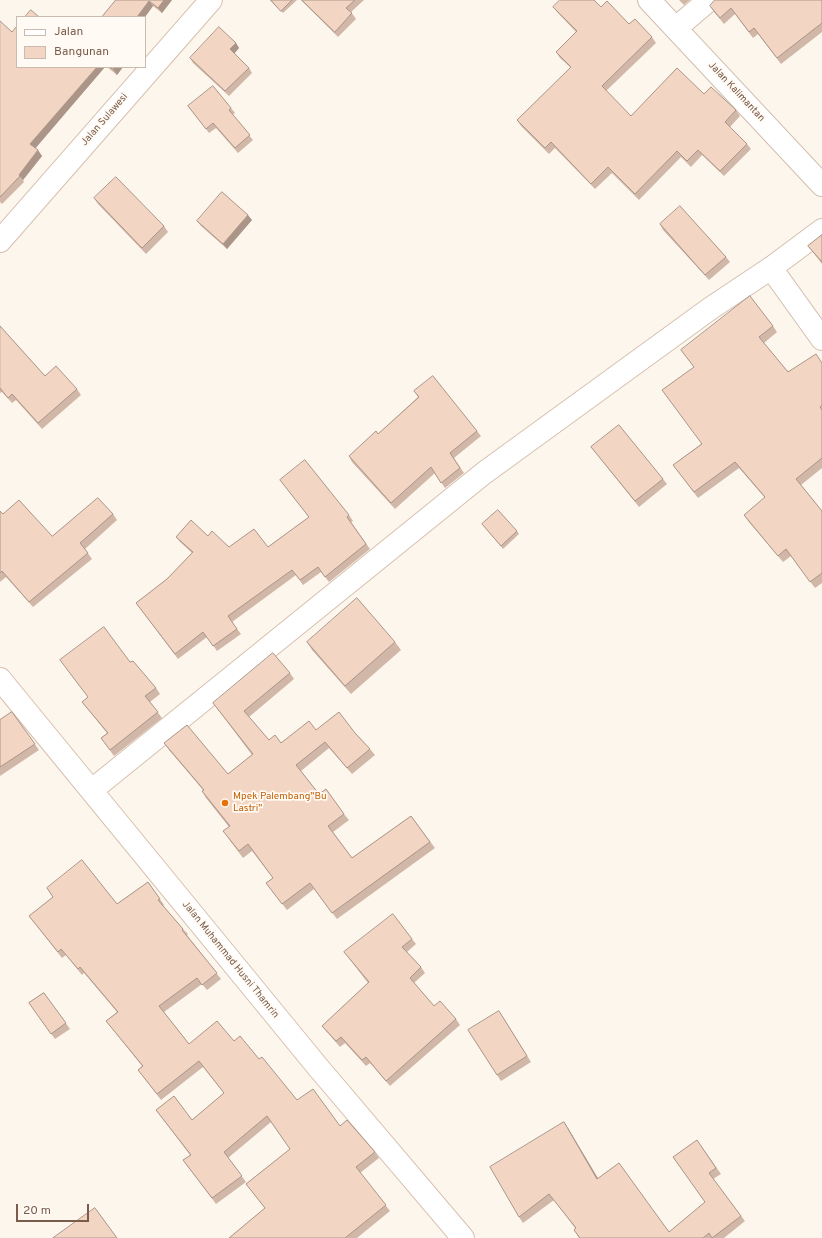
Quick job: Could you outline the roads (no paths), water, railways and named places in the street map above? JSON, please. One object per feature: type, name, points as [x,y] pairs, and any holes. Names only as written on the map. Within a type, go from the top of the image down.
[{"type":"street","name":"Jalan Sulawesi","points":[[0,241],[211,0]]},
{"type":"street","name":"Jalan Kalimantan","points":[[650,0],[822,185]]},
{"type":"street","points":[[676,28],[709,0]]},
{"type":"street","points":[[92,790],[484,473],[711,308],[771,268],[822,230]]},
{"type":"street","points":[[771,268],[822,340]]},
{"type":"street","name":"Jalan Muhammad Husni Thamrin","points":[[0,680],[92,790],[317,1066],[463,1238]]},
{"type":"place","name":"Mpek Palembang\"Bu Lastri\"","points":[[225,803]]}]
